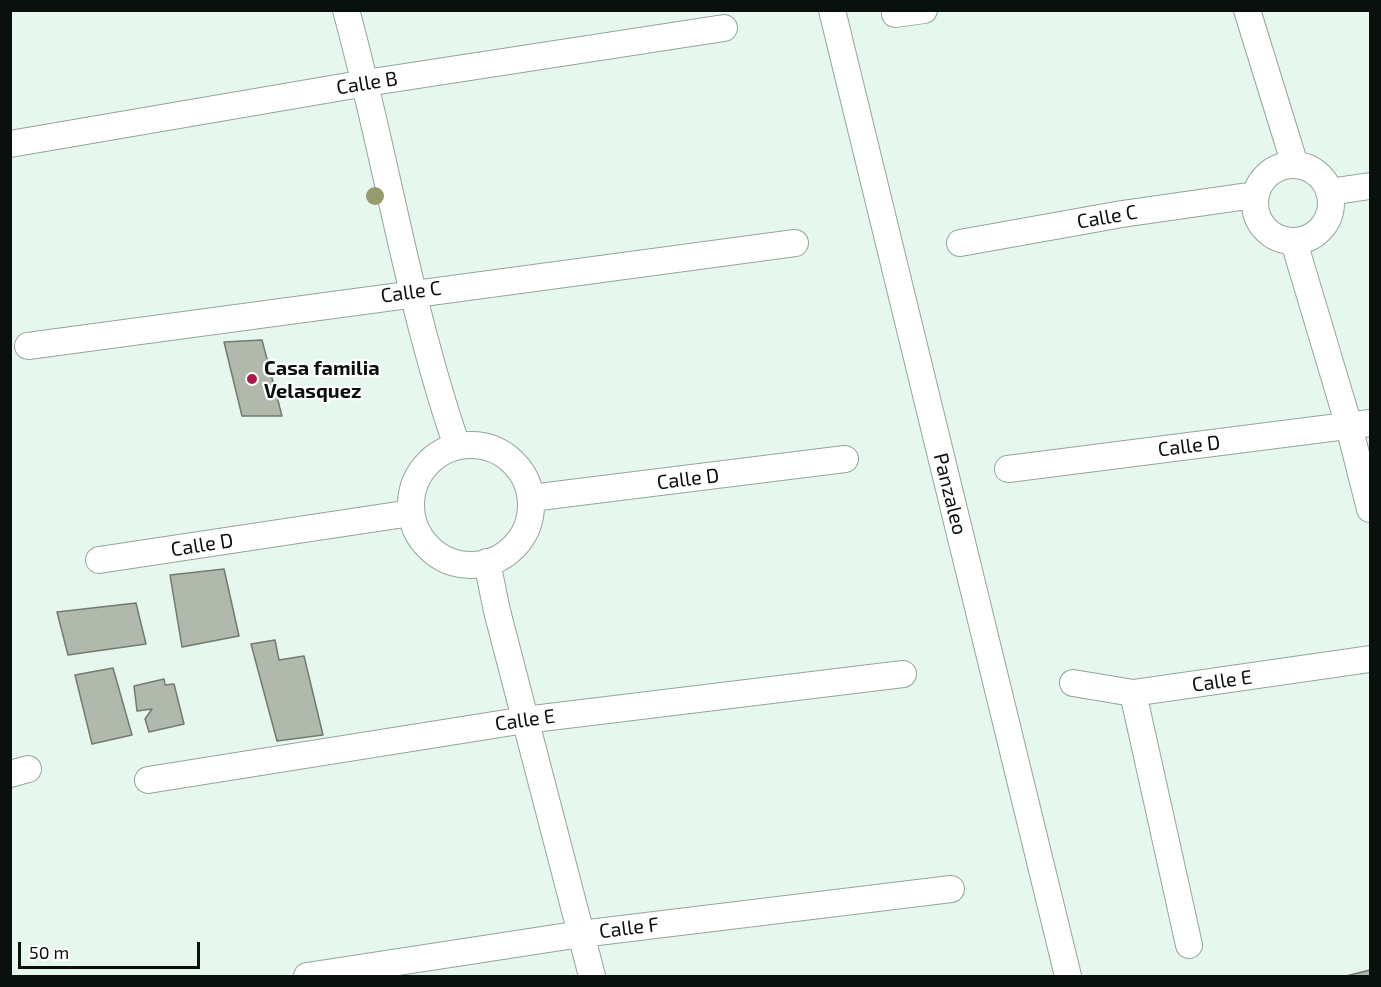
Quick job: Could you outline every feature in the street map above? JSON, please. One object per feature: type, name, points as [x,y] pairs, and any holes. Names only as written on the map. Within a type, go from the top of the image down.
[{"type":"street","points":[[346,10],[366,83],[412,292],[457,446]]},
{"type":"street","name":"Panzaleo","points":[[832,10],[1068,976]]},
{"type":"street","points":[[895,14],[924,10]]},
{"type":"street","points":[[1247,10],[1295,165]]},
{"type":"street","name":"Calle B","points":[[10,144],[366,83],[724,28]]},
{"type":"street","points":[[1284,165],[1295,165],[1317,173],[1329,192],[1330,215],[1324,226],[1316,234],[1294,242],[1272,236],[1257,218],[1255,195],[1265,176],[1284,165]]},
{"type":"street","points":[[1329,192],[1371,186]]},
{"type":"street","name":"Calle C","points":[[960,243],[1122,214],[1255,195]]},
{"type":"street","points":[[1294,242],[1360,424],[1371,508]]},
{"type":"street","name":"Calle C","points":[[28,346],[412,292],[795,243]]},
{"type":"street","name":"Calle D","points":[[1008,469],[1360,424]]},
{"type":"street","points":[[474,445],[490,448],[506,456],[518,468],[531,498],[530,513],[519,541],[509,552],[487,562],[459,564],[442,557],[427,546],[416,531],[411,513],[411,495],[416,478],[427,463],[440,452],[457,446],[474,445]]},
{"type":"street","name":"Calle D","points":[[531,498],[845,459]]},
{"type":"street","name":"Calle D","points":[[99,560],[411,513]]},
{"type":"street","points":[[487,562],[525,720],[592,976]]},
{"type":"street","name":"Calle E","points":[[1073,683],[1133,693],[1371,659]]},
{"type":"street","name":"Calle E","points":[[148,780],[525,720],[903,674]]},
{"type":"street","points":[[1133,693],[1189,945]]},
{"type":"street","name":"Calle F","points":[[307,976],[581,934],[951,889]]},
{"type":"building","name":"Casa familia Velasquez","points":[[262,340],[282,416],[242,416],[224,342]]},
{"type":"building","points":[[224,569],[239,636],[182,647],[170,575]]},
{"type":"building","points":[[136,603],[146,644],[68,655],[57,612]]},
{"type":"building","points":[[275,640],[279,660],[304,656],[323,735],[277,741],[251,644]]},
{"type":"building","points":[[113,668],[132,735],[92,744],[75,675]]},
{"type":"building","points":[[164,679],[165,685],[174,684],[184,724],[149,732],[145,719],[152,709],[137,711],[134,686]]},
{"type":"building","points":[[1370,970],[1370,976],[1346,976]]},
{"type":"place","name":"Casa familia Velasquez","points":[[252,379]]}]
